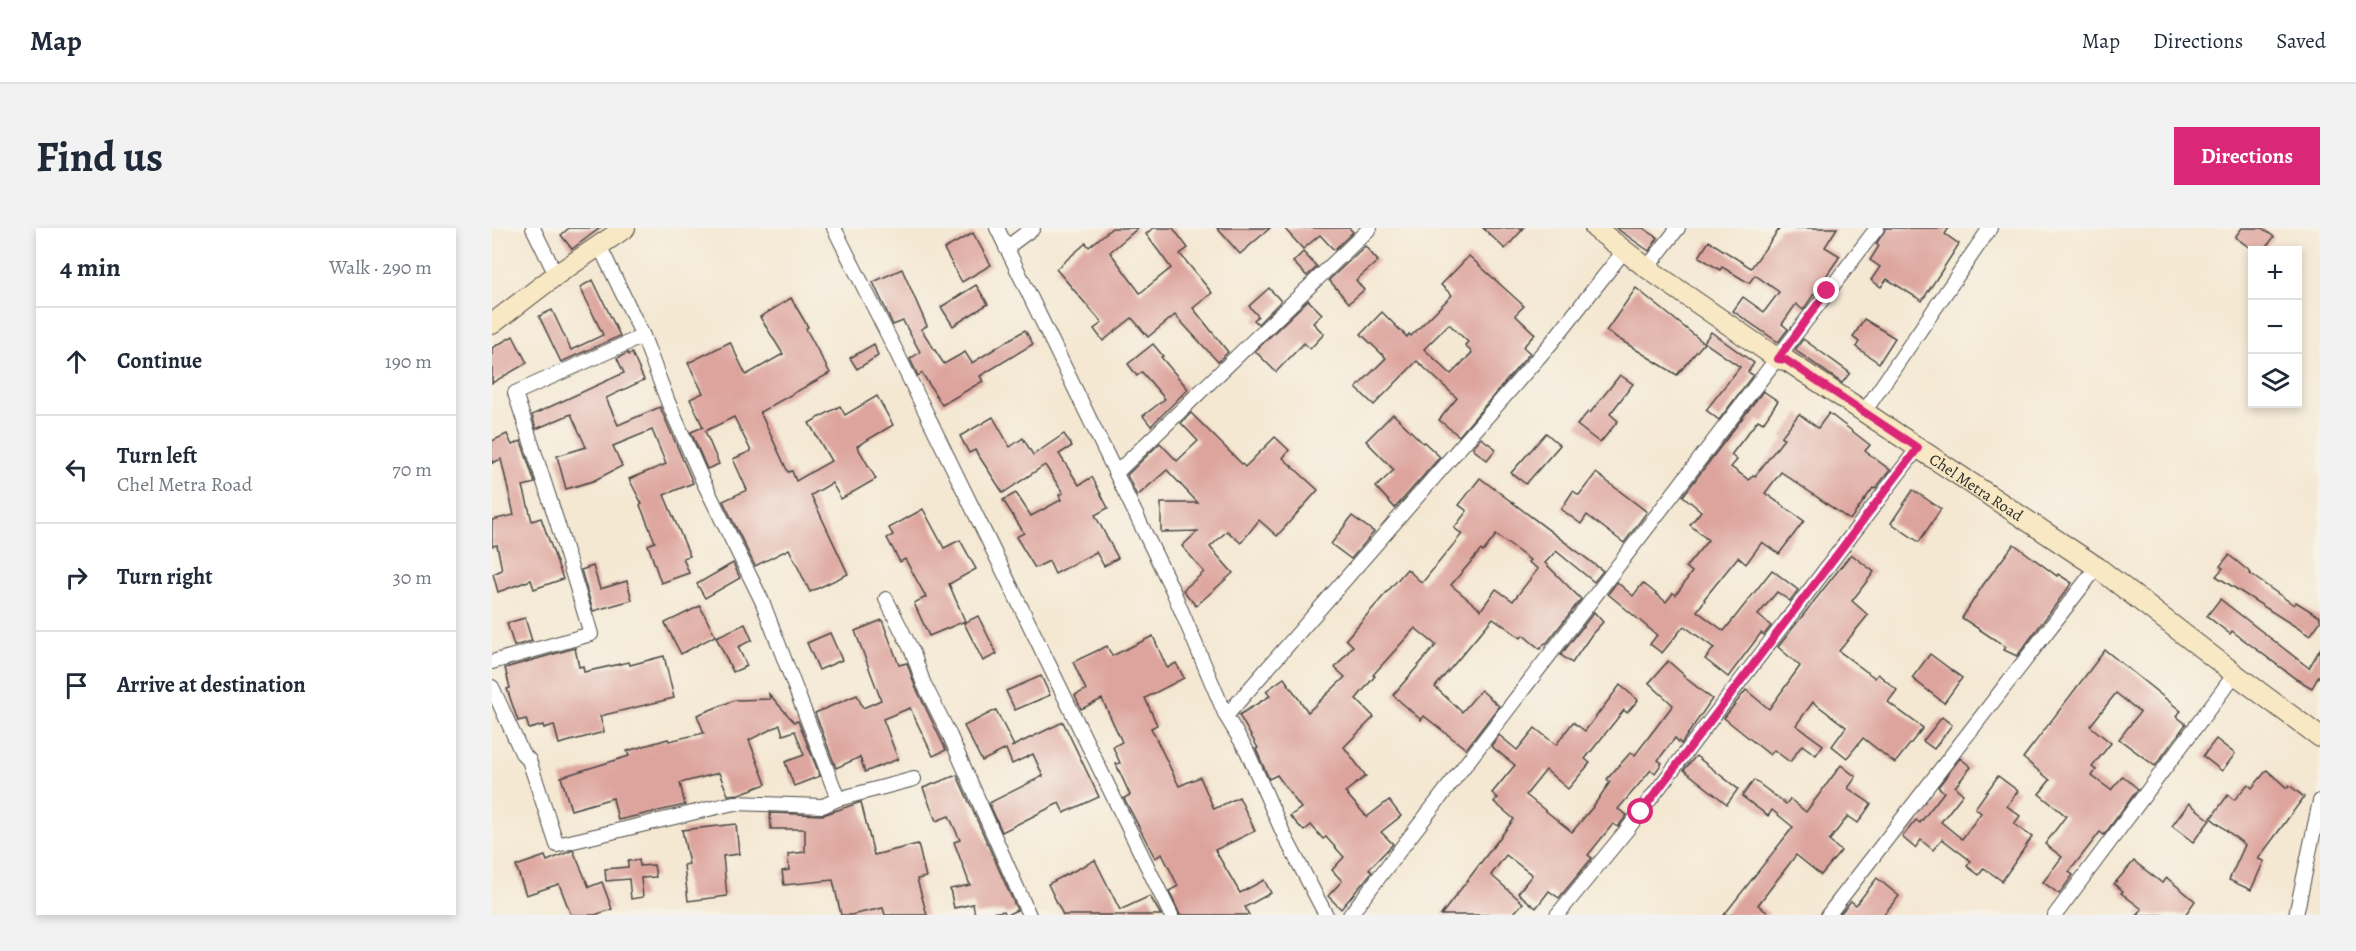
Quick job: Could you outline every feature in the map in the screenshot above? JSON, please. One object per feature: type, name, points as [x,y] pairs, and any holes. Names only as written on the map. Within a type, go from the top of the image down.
[{"type":"street","points":[[533,228],[556,275]]},
{"type":"street","points":[[492,324],[556,275],[625,228]]},
{"type":"street","points":[[834,228],[1171,915]]},
{"type":"street","points":[[997,228],[1173,591],[1226,716],[1247,751],[1284,835],[1326,915]]},
{"type":"street","points":[[1006,248],[1033,228]]},
{"type":"street","points":[[1116,473],[1370,228]]},
{"type":"street","name":"Chel Metra Road","points":[[1595,228],[1647,268],[1778,359],[1786,360],[2097,567],[2320,737]]},
{"type":"street","points":[[1647,268],[1678,228]]},
{"type":"street","points":[[1350,915],[1877,228]]},
{"type":"street","points":[[1864,412],[1990,228]]},
{"type":"street","points":[[599,245],[644,336],[668,402],[702,479],[762,601],[838,799]]},
{"type":"street","points":[[1226,716],[1552,342],[1624,251]]},
{"type":"street","points":[[492,662],[591,634],[558,522],[515,393],[644,336]]},
{"type":"street","points":[[1557,915],[1626,831],[1918,448]]},
{"type":"street","points":[[1828,915],[2097,567]]},
{"type":"street","points":[[886,599],[913,653],[923,682],[951,736],[1029,915]]},
{"type":"street","points":[[2055,915],[2235,674]]},
{"type":"street","points":[[492,687],[522,753],[529,760],[557,845],[734,803],[823,806],[838,799],[914,779]]},
{"type":"street","points":[[2296,915],[2320,801]]},
{"type":"building","points":[[569,228],[600,228],[572,249],[561,235]]},
{"type":"building","points":[[1112,228],[1138,228],[1110,252],[1140,293],[1171,268],[1146,234],[1153,228],[1173,228],[1188,248],[1180,254],[1212,293],[1193,308],[1228,352],[1218,362],[1175,315],[1148,337],[1132,318],[1103,341],[1094,329],[1102,323],[1056,269],[1086,243],[1089,247]]},
{"type":"building","points":[[1217,228],[1270,228],[1240,254]]},
{"type":"building","points":[[1284,228],[1349,228],[1353,232],[1334,250],[1320,235],[1303,249]]},
{"type":"building","points":[[1483,228],[1524,228],[1505,249]]},
{"type":"building","points":[[1616,228],[1643,228],[1658,238],[1649,251]]},
{"type":"building","points":[[1780,228],[1837,228],[1825,247],[1840,256],[1803,310],[1796,304],[1782,324],[1788,329],[1778,342],[1733,311],[1743,297],[1764,312],[1779,292],[1755,275],[1749,283],[1722,267],[1720,270],[1699,257],[1709,241],[1751,268]]},
{"type":"building","points":[[1886,228],[1949,228],[1945,234],[1959,244],[1922,301],[1887,279],[1881,287],[1871,280],[1880,267],[1870,260]]},
{"type":"building","points":[[2242,228],[2262,228],[2274,237],[2267,246],[2248,246],[2235,237]]},
{"type":"building","points":[[973,233],[991,265],[962,282],[944,249]]},
{"type":"building","points":[[1365,246],[1378,261],[1356,280],[1364,290],[1349,303],[1329,280]]},
{"type":"building","points":[[1303,252],[1317,267],[1307,276],[1293,262]]},
{"type":"building","points":[[1469,256],[1524,306],[1515,315],[1535,334],[1523,347],[1530,353],[1459,436],[1439,420],[1457,398],[1417,361],[1374,405],[1356,388],[1386,358],[1361,334],[1382,312],[1407,337],[1409,334],[1411,336],[1452,295],[1441,285]],"holes":[[[1449,324],[1468,342],[1465,345],[1472,353],[1451,374],[1424,349]]]},
{"type":"building","points":[[902,269],[927,326],[921,329],[944,364],[965,352],[972,363],[1025,330],[1033,344],[980,376],[983,381],[942,405],[922,373],[918,376],[910,359],[920,352],[903,321],[893,325],[873,282]]},
{"type":"building","points":[[593,280],[620,336],[561,362],[539,316],[552,310],[571,350],[603,335],[580,287]]},
{"type":"building","points":[[976,285],[988,304],[953,326],[941,307]]},
{"type":"building","points":[[1269,288],[1281,301],[1258,324],[1254,320],[1258,316],[1249,306]]},
{"type":"building","points":[[1636,288],[1704,343],[1677,375],[1606,331]]},
{"type":"building","points":[[791,298],[830,373],[760,412],[788,472],[792,471],[796,481],[831,461],[809,423],[840,406],[845,415],[877,396],[893,425],[857,446],[876,479],[841,499],[832,483],[811,495],[848,574],[810,592],[789,549],[755,566],[723,501],[747,490],[733,459],[751,451],[734,417],[705,431],[719,464],[707,469],[691,432],[703,427],[690,399],[703,393],[688,363],[730,342],[746,375],[783,354],[760,317]]},
{"type":"building","points":[[1308,300],[1322,314],[1313,323],[1324,334],[1310,349],[1304,343],[1276,372],[1255,351]]},
{"type":"building","points":[[1864,319],[1895,338],[1879,363],[1856,347],[1859,342],[1853,337]]},
{"type":"building","points":[[1711,332],[1754,363],[1748,372],[1753,375],[1719,420],[1706,410],[1740,367],[1704,342]]},
{"type":"building","points":[[513,336],[527,363],[492,383],[492,348]]},
{"type":"building","points":[[1803,339],[1850,373],[1842,383],[1795,350]]},
{"type":"building","points":[[874,344],[878,356],[857,369],[850,358]]},
{"type":"building","points":[[1153,344],[1188,389],[1151,426],[1143,416],[1165,399],[1142,372],[1137,376],[1128,364]]},
{"type":"building","points":[[628,353],[629,355],[632,353],[644,380],[606,398],[618,425],[660,407],[693,483],[664,495],[690,556],[683,558],[689,573],[661,583],[648,545],[655,542],[640,505],[642,504],[629,479],[666,464],[652,430],[613,446],[622,466],[593,481],[566,489],[557,456],[586,447],[571,414],[536,429],[532,415],[624,373],[617,358]]},
{"type":"building","points":[[1620,375],[1633,384],[1610,414],[1618,421],[1600,443],[1577,425],[1588,412],[1590,413]]},
{"type":"building","points":[[1763,391],[1778,401],[1763,423],[1758,420],[1731,455],[1737,460],[1731,467],[1749,480],[1753,475],[1755,476],[1784,439],[1781,437],[1799,414],[1818,428],[1829,413],[1870,445],[1865,451],[1890,470],[1875,489],[1873,488],[1850,520],[1781,472],[1765,493],[1804,521],[1779,554],[1762,542],[1746,564],[1738,557],[1697,611],[1724,631],[1772,570],[1798,590],[1790,601],[1777,592],[1758,615],[1771,626],[1764,635],[1761,633],[1728,677],[1705,659],[1714,648],[1684,626],[1662,653],[1650,644],[1657,635],[1608,594],[1617,582],[1633,596],[1643,583],[1666,602],[1673,593],[1676,595],[1692,572],[1686,567],[1708,540],[1690,525],[1701,511],[1683,496]]},
{"type":"building","points":[[1191,413],[1245,467],[1275,437],[1289,450],[1283,458],[1318,490],[1277,536],[1259,520],[1241,543],[1227,531],[1210,547],[1233,573],[1196,606],[1183,590],[1204,572],[1182,546],[1198,531],[1161,532],[1161,503],[1198,503],[1167,470],[1137,496],[1127,475],[1160,443],[1177,461],[1198,441],[1181,423]]},
{"type":"building","points":[[1393,414],[1440,457],[1395,508],[1376,487],[1394,470],[1366,441]]},
{"type":"building","points":[[993,417],[1010,447],[1023,438],[1033,455],[1064,434],[1072,446],[1059,454],[1079,485],[1092,477],[1108,508],[1095,515],[1118,558],[1104,566],[1096,552],[1055,574],[1049,561],[1035,568],[1016,537],[1024,533],[1003,500],[1016,493],[1031,516],[1061,500],[1059,495],[1063,493],[1045,465],[1003,493],[975,450],[969,453],[960,436]]},
{"type":"building","points":[[1546,433],[1560,445],[1526,484],[1511,473]]},
{"type":"building","points":[[507,434],[512,445],[521,441],[535,483],[523,486],[532,521],[541,518],[563,579],[534,589],[531,580],[498,592],[493,574],[502,570],[497,545],[492,546],[492,520],[514,515],[501,459],[492,463],[492,441]]},
{"type":"building","points":[[1481,438],[1496,449],[1487,460],[1473,447]]},
{"type":"building","points":[[1596,473],[1647,512],[1624,543],[1587,515],[1581,524],[1561,509],[1573,491],[1579,495]]},
{"type":"building","points":[[1480,478],[1603,571],[1594,582],[1556,551],[1545,563],[1581,599],[1546,644],[1540,649],[1523,635],[1521,638],[1493,618],[1435,687],[1462,712],[1481,690],[1499,706],[1466,749],[1424,716],[1421,720],[1393,695],[1436,645],[1415,628],[1373,675],[1375,676],[1356,699],[1374,717],[1344,747],[1366,776],[1345,792],[1367,817],[1389,800],[1401,816],[1381,832],[1393,844],[1369,869],[1372,872],[1341,909],[1328,896],[1342,881],[1332,870],[1344,857],[1326,837],[1323,839],[1311,825],[1304,831],[1290,816],[1301,808],[1277,775],[1269,779],[1256,749],[1258,748],[1239,715],[1270,696],[1266,691],[1284,678],[1308,712],[1345,677],[1335,668],[1353,646],[1346,639],[1407,569],[1422,583],[1462,534],[1454,528],[1467,511],[1459,505]],"holes":[[[1496,535],[1530,560],[1528,562],[1538,569],[1513,601],[1496,589],[1481,610],[1451,585]]]},
{"type":"building","points":[[1913,490],[1941,509],[1919,542],[1891,523]]},
{"type":"building","points":[[923,509],[944,548],[960,540],[976,569],[949,584],[965,621],[929,636],[914,603],[926,597],[905,559],[900,562],[887,538],[893,535],[889,528]]},
{"type":"building","points":[[1352,516],[1374,532],[1351,559],[1331,544]]},
{"type":"building","points":[[2014,544],[2057,576],[2058,574],[2072,583],[2017,656],[2004,650],[2006,647],[1962,618]]},
{"type":"building","points":[[1851,554],[1874,572],[1852,601],[1868,615],[1839,651],[1875,678],[1878,674],[1897,690],[1888,702],[1923,728],[1895,763],[1863,738],[1847,758],[1832,746],[1846,727],[1813,702],[1796,725],[1823,745],[1816,755],[1802,745],[1790,762],[1774,750],[1770,755],[1724,718],[1746,690],[1769,709],[1800,666],[1778,647]]},
{"type":"building","points":[[2229,555],[2250,574],[2294,605],[2296,602],[2320,617],[2320,622],[2310,636],[2216,576],[2223,568],[2220,566]]},
{"type":"building","points":[[733,563],[740,578],[705,598],[697,584]]},
{"type":"building","points":[[593,566],[600,589],[627,581],[632,600],[593,611],[581,570]]},
{"type":"building","points":[[2220,599],[2309,668],[2320,649],[2320,674],[2312,688],[2296,679],[2232,631],[2230,634],[2207,616]]},
{"type":"building","points":[[700,606],[715,636],[681,654],[665,623]]},
{"type":"building","points":[[1594,612],[1603,622],[1572,663],[1561,655]]},
{"type":"building","points":[[978,616],[997,654],[983,661],[964,623]]},
{"type":"building","points":[[525,618],[532,641],[514,646],[507,623]]},
{"type":"building","points":[[882,620],[899,665],[907,663],[915,686],[946,750],[933,756],[910,708],[883,719],[898,759],[865,772],[860,757],[836,768],[815,713],[857,695],[863,708],[881,700],[855,631]]},
{"type":"building","points":[[745,624],[752,640],[738,647],[747,666],[733,672],[716,637]]},
{"type":"building","points":[[830,633],[842,660],[819,670],[807,643]]},
{"type":"building","points":[[1153,636],[1167,668],[1176,663],[1184,678],[1145,698],[1157,725],[1151,728],[1179,786],[1200,777],[1214,809],[1239,797],[1255,831],[1215,850],[1240,893],[1264,880],[1271,893],[1245,907],[1249,915],[1180,915],[1169,891],[1178,886],[1162,854],[1155,858],[1124,798],[1130,795],[1116,764],[1120,763],[1113,747],[1122,742],[1102,699],[1081,709],[1075,695],[1086,690],[1073,662],[1107,646],[1112,656]]},
{"type":"building","points":[[575,648],[579,667],[583,666],[584,672],[629,662],[630,665],[664,656],[674,698],[600,716],[604,732],[559,744],[554,725],[529,729],[526,719],[518,721],[507,689],[510,688],[505,668]]},
{"type":"building","points":[[2105,650],[2181,711],[2176,716],[2186,724],[2155,766],[2119,739],[2140,712],[2116,693],[2090,726],[2111,743],[2092,767],[2096,770],[2092,776],[2111,790],[2123,776],[2138,789],[2104,835],[2100,832],[2069,872],[2073,875],[2059,894],[2043,882],[2062,857],[2045,844],[2066,816],[2039,794],[2050,780],[2023,758]]},
{"type":"building","points":[[1930,654],[1962,678],[1944,703],[1912,678]]},
{"type":"building","points":[[1668,661],[1712,699],[1681,744],[1675,738],[1658,760],[1662,763],[1655,773],[1651,770],[1618,809],[1627,815],[1618,827],[1613,824],[1588,855],[1592,858],[1559,898],[1549,891],[1536,908],[1518,893],[1532,875],[1506,855],[1491,875],[1523,903],[1512,915],[1441,915],[1514,819],[1494,802],[1498,798],[1492,793],[1515,765],[1491,746],[1499,735],[1517,750],[1535,728],[1556,745],[1573,722],[1585,731],[1620,685],[1638,700],[1627,713],[1624,710],[1585,759],[1590,763],[1568,789],[1546,770],[1526,795],[1572,832],[1610,782],[1607,779],[1631,752],[1635,755],[1673,705],[1649,683]]},
{"type":"building","points":[[1041,676],[1050,695],[1015,710],[1006,691]]},
{"type":"building","points":[[769,694],[794,722],[798,721],[820,776],[794,786],[785,762],[804,755],[795,731],[783,735],[780,725],[749,740],[766,784],[739,794],[728,795],[719,773],[680,783],[685,805],[618,820],[613,798],[571,810],[561,777],[629,756],[627,751],[668,739],[669,741],[704,733],[697,715],[735,700],[770,699]]},
{"type":"building","points":[[996,710],[1014,746],[1063,722],[1099,797],[1064,813],[1059,803],[1002,832],[989,803],[1043,776],[1033,754],[1012,764],[1006,749],[982,761],[964,726]]},
{"type":"building","points":[[1942,717],[1952,725],[1934,749],[1923,741]]},
{"type":"building","points":[[2216,739],[2235,754],[2222,771],[2203,756]]},
{"type":"building","points":[[1696,756],[1738,789],[1727,804],[1684,770]]},
{"type":"building","points":[[1960,758],[1971,767],[1955,787],[1963,794],[1941,822],[1962,839],[1981,813],[1975,808],[1998,776],[2018,791],[2007,806],[2020,816],[2014,824],[2032,837],[2002,881],[1984,868],[1979,875],[1967,866],[1971,861],[1942,839],[1933,850],[1921,840],[1915,848],[1902,837],[1916,820],[1920,823],[1944,792],[1938,787]]},
{"type":"building","points":[[1841,765],[1856,777],[1848,788],[1871,804],[1858,823],[1848,816],[1829,841],[1841,851],[1821,875],[1796,855],[1758,905],[1770,915],[1724,915],[1793,827],[1772,810],[1768,816],[1742,796],[1754,780],[1786,804],[1790,799],[1806,812]]},
{"type":"building","points":[[2267,770],[2287,788],[2289,785],[2304,797],[2258,859],[2264,861],[2251,890],[2229,880],[2245,845],[2211,818],[2228,795],[2234,800],[2248,784],[2252,788]]},
{"type":"building","points":[[957,775],[1017,910],[1006,915],[1004,911],[975,915],[973,904],[954,908],[950,889],[970,885],[954,842],[960,840],[949,816],[936,821],[923,788]]},
{"type":"building","points":[[861,802],[874,855],[918,844],[926,877],[917,879],[927,915],[885,915],[883,908],[841,915],[833,880],[784,885],[782,871],[789,870],[788,854],[805,852],[805,829],[771,829],[770,813],[823,815]]},
{"type":"building","points":[[2189,803],[2210,820],[2193,842],[2172,826]]},
{"type":"building","points":[[736,824],[739,854],[723,856],[727,896],[688,901],[684,865],[689,864],[682,830]]},
{"type":"building","points":[[573,850],[589,887],[602,882],[612,909],[595,915],[571,915],[559,884],[526,895],[516,866],[545,856],[547,861]]},
{"type":"building","points":[[639,860],[640,866],[654,865],[656,877],[641,878],[643,897],[631,899],[629,879],[606,881],[605,869],[628,867],[628,861]]},
{"type":"building","points":[[1095,860],[1120,910],[1150,896],[1161,915],[1063,915],[1048,884]]},
{"type":"building","points":[[2134,861],[2162,883],[2167,878],[2195,901],[2185,915],[2137,915],[2142,909],[2121,893],[2123,891],[2114,884]]},
{"type":"building","points":[[1877,878],[1899,896],[1883,915],[1839,915],[1851,901],[1856,905]]},
{"type":"route","points":[[1641,812],[1918,448],[1786,360],[1778,359],[1827,291]]}]
